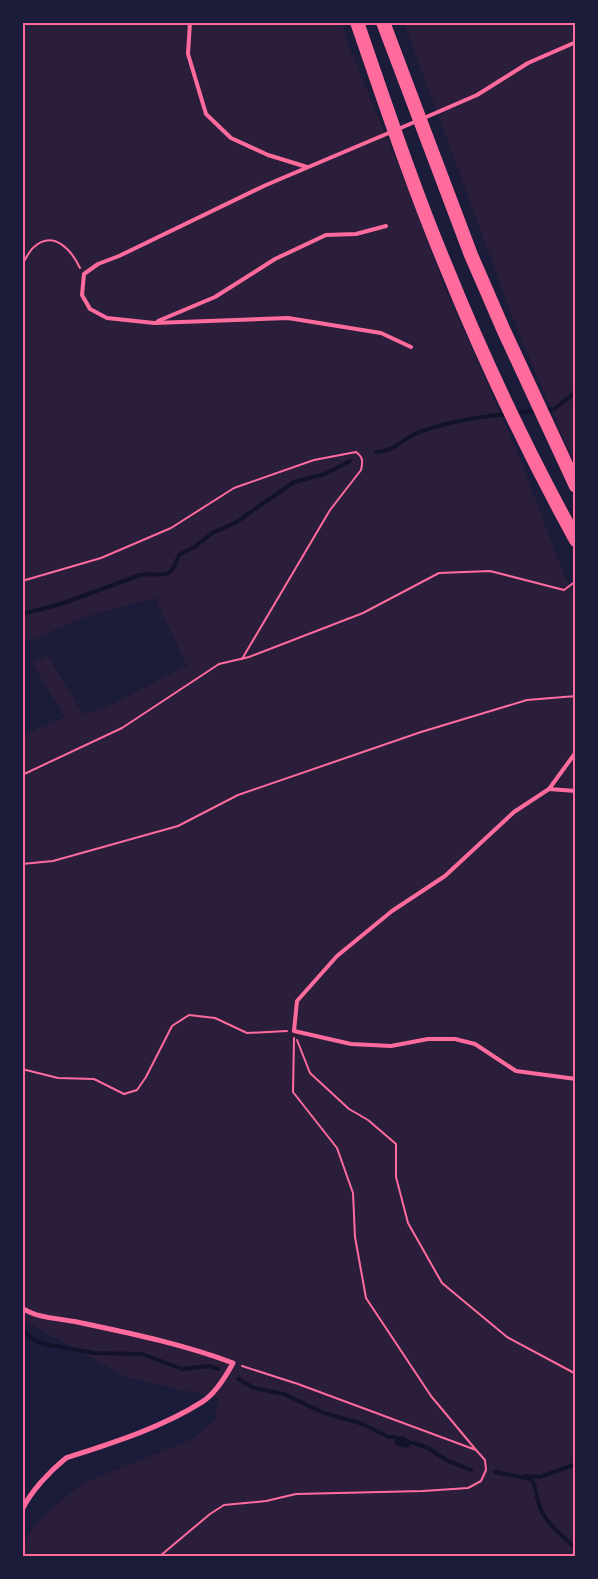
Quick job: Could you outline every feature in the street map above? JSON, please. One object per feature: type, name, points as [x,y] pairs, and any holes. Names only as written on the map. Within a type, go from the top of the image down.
[{"type":"highway","points":[[356,22],[444,264],[478,341],[554,500],[576,540]]},
{"type":"highway","points":[[383,22],[475,263],[576,486]]},
{"type":"street","points":[[22,1308],[34,1315],[75,1322],[210,1354],[232,1363],[227,1375],[204,1401],[153,1426],[66,1458],[55,1467],[22,1510]]},
{"type":"lane","points":[[190,22],[188,54],[206,114],[232,138],[268,155],[307,168]]},
{"type":"lane","points":[[411,347],[381,333],[288,318],[154,323],[107,318],[90,309],[82,295],[84,274],[98,264],[307,168],[476,96],[528,63],[576,42]]},
{"type":"lane","points":[[154,323],[215,297],[275,259],[326,235],[356,234],[386,226]]},
{"type":"lane","points":[[576,752],[549,789],[514,812],[445,876],[392,911],[337,956],[297,1001],[294,1031],[351,1044],[391,1046],[428,1039],[455,1039],[474,1044],[516,1071],[576,1080]]},
{"type":"lane","points":[[549,789],[576,791]]},
{"type":"path","points":[[22,264],[34,247],[47,240],[62,243],[74,255],[84,274]]},
{"type":"path","points":[[22,581],[101,558],[171,528],[234,488],[314,460],[356,452],[362,456],[361,470],[330,510],[242,658]]},
{"type":"path","points":[[22,775],[122,728],[219,664],[242,658],[363,613],[440,573],[490,571],[564,590],[576,581]]},
{"type":"path","points":[[22,864],[52,861],[178,826],[238,795],[421,732],[527,700],[576,696]]},
{"type":"path","points":[[22,1069],[58,1078],[94,1079],[124,1094],[137,1090],[146,1077],[172,1026],[189,1015],[215,1018],[247,1034],[294,1031]]},
{"type":"path","points":[[294,1031],[310,1073],[349,1109],[368,1120],[396,1144],[396,1177],[408,1223],[442,1283],[507,1338],[576,1374]]},
{"type":"path","points":[[160,1556],[224,1505],[266,1501],[296,1494],[468,1488],[481,1481],[486,1470],[485,1460],[431,1396],[366,1298],[356,1237],[353,1193],[337,1148],[293,1092],[294,1031]]},
{"type":"path","points":[[232,1363],[298,1384],[476,1450]]},
{"type":"shaded area","points":[[23,23],[342,23],[349,46],[401,172],[446,290],[519,456],[566,580],[575,593],[575,1556],[23,1556],[26,1538],[43,1516],[83,1483],[193,1439],[215,1420],[219,1398],[128,1378],[23,1320],[23,735],[65,717],[32,663],[48,656],[83,714],[106,707],[187,666],[155,598],[85,617],[33,639],[23,640]]},
{"type":"shaded area","points":[[404,23],[575,23],[575,465],[514,321]]},
{"type":"shaded area","points":[[403,1436],[414,1443],[406,1448],[395,1445],[395,1437]]},
{"type":"waterway","points":[[513,413],[554,409],[576,392]]},
{"type":"waterway","points":[[376,452],[396,446],[425,430],[472,419],[506,414]]},
{"type":"waterway","points":[[22,614],[61,604],[140,575],[168,573],[172,570],[179,555],[196,546],[212,533],[235,523],[294,482],[325,474],[350,461]]},
{"type":"waterway","points":[[22,1331],[34,1340],[44,1344],[94,1353],[142,1354],[182,1369],[209,1366],[218,1369]]},
{"type":"waterway","points":[[238,1379],[254,1388],[284,1394],[324,1413],[360,1423],[389,1437],[395,1437]]},
{"type":"waterway","points":[[414,1443],[428,1448],[448,1461],[471,1470]]},
{"type":"waterway","points":[[526,1476],[540,1477],[576,1464]]},
{"type":"waterway","points":[[495,1472],[531,1479],[544,1515],[553,1527],[576,1548]]}]
